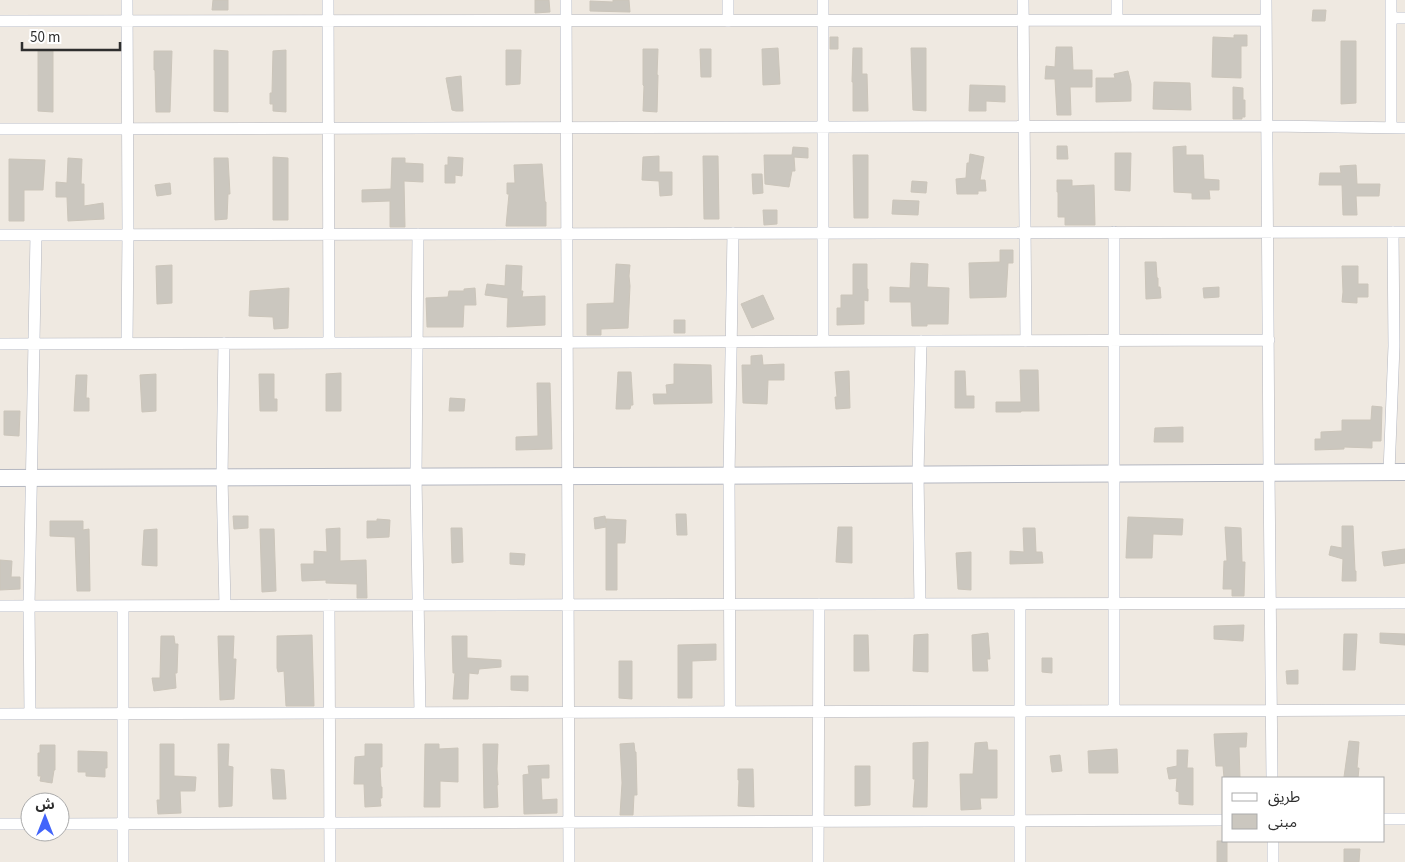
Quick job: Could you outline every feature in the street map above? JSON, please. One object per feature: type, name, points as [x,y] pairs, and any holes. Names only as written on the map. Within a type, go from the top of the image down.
[{"type":"street","points":[[126,343],[128,0]]},
{"type":"street","points":[[328,0],[328,343]]},
{"type":"street","points":[[566,0],[569,862]]},
{"type":"street","points":[[728,0],[728,21]]},
{"type":"street","points":[[823,0],[823,341]]},
{"type":"street","points":[[1023,0],[1026,341]]},
{"type":"street","points":[[1117,0],[1117,20]]},
{"type":"street","points":[[1266,0],[1272,777]]},
{"type":"street","points":[[1391,0],[1391,128]]},
{"type":"street","points":[[1391,18],[1405,18]]},
{"type":"street","points":[[0,21],[1266,20]]},
{"type":"street","points":[[0,129],[1024,126],[1405,128]]},
{"type":"street","points":[[1114,232],[1114,711]]},
{"type":"street","points":[[0,235],[1399,232],[1400,346],[1397,472],[0,478]]},
{"type":"street","points":[[730,712],[728,476],[733,233]]},
{"type":"street","points":[[418,234],[416,476],[420,713]]},
{"type":"street","points":[[30,714],[29,606],[36,235]]},
{"type":"street","points":[[0,344],[1269,340]]},
{"type":"street","points":[[920,604],[918,474],[921,341]]},
{"type":"street","points":[[224,343],[222,476],[225,605]]},
{"type":"street","points":[[0,606],[1405,603]]},
{"type":"street","points":[[818,604],[818,862]]},
{"type":"street","points":[[1020,604],[1020,862]]},
{"type":"street","points":[[329,605],[330,862]]},
{"type":"street","points":[[123,606],[124,862]]},
{"type":"street","points":[[0,714],[1405,710]]},
{"type":"street","points":[[1385,819],[1405,819]]},
{"type":"street","points":[[70,824],[1222,820]]},
{"type":"street","points":[[0,824],[20,824]]},
{"type":"street","points":[[1273,842],[1273,862]]},
{"type":"building","points":[[213,0],[228,0],[228,10],[212,10]]},
{"type":"building","points":[[535,0],[549,0],[550,12],[535,13]]},
{"type":"building","points":[[613,0],[629,0],[630,12],[590,11],[590,1],[613,2]]},
{"type":"building","points":[[1313,10],[1326,10],[1325,21],[1312,21]]},
{"type":"building","points":[[1234,35],[1247,35],[1247,46],[1241,46],[1241,78],[1212,77],[1213,37],[1234,38]]},
{"type":"building","points":[[830,37],[838,37],[838,49],[830,49]]},
{"type":"building","points":[[1341,41],[1356,41],[1356,103],[1341,104]]},
{"type":"building","points":[[1056,47],[1072,47],[1073,70],[1092,70],[1092,87],[1070,87],[1071,115],[1057,115],[1055,79],[1045,79],[1046,66],[1055,67]]},
{"type":"building","points":[[778,48],[780,84],[763,85],[762,49]]},
{"type":"building","points":[[853,48],[862,48],[862,74],[867,74],[868,111],[853,111]]},
{"type":"building","points":[[911,48],[926,48],[926,111],[913,110]]},
{"type":"building","points":[[643,49],[658,49],[657,112],[643,111]]},
{"type":"building","points":[[700,49],[711,49],[711,77],[701,77]]},
{"type":"building","points":[[214,50],[228,51],[228,112],[214,111]]},
{"type":"building","points":[[286,50],[286,112],[273,111],[273,104],[270,104],[270,93],[272,93],[273,51]]},
{"type":"building","points":[[506,50],[521,50],[520,84],[506,85]]},
{"type":"building","points":[[38,51],[53,51],[53,112],[38,111]]},
{"type":"building","points":[[154,51],[172,51],[170,112],[156,112]]},
{"type":"building","points":[[1128,71],[1131,84],[1131,101],[1096,102],[1096,78],[1115,78],[1114,74]]},
{"type":"building","points":[[461,76],[463,111],[456,111],[452,110],[446,78]]},
{"type":"building","points":[[1154,82],[1190,83],[1191,110],[1153,109]]},
{"type":"building","points":[[970,85],[1005,86],[1005,102],[986,101],[986,111],[969,111]]},
{"type":"building","points":[[1233,87],[1243,88],[1245,117],[1242,117],[1242,119],[1233,119]]},
{"type":"building","points":[[1057,146],[1067,146],[1068,159],[1057,159]]},
{"type":"building","points":[[1186,146],[1186,155],[1203,155],[1204,179],[1219,180],[1219,190],[1209,190],[1210,199],[1192,199],[1192,193],[1174,192],[1173,147]]},
{"type":"building","points":[[793,147],[808,148],[808,158],[794,157],[795,171],[792,171],[789,187],[765,184],[764,155],[792,155]]},
{"type":"building","points":[[1115,153],[1131,153],[1130,191],[1115,190]]},
{"type":"building","points":[[970,154],[984,157],[980,180],[985,180],[986,191],[978,191],[978,194],[957,194],[956,179],[966,178]]},
{"type":"building","points":[[853,155],[868,155],[868,218],[854,218]]},
{"type":"building","points":[[659,156],[659,172],[672,172],[672,195],[660,196],[659,181],[642,180],[643,157]]},
{"type":"building","points":[[703,156],[718,156],[719,219],[704,219]]},
{"type":"building","points":[[273,157],[288,158],[288,220],[273,220]]},
{"type":"building","points":[[448,157],[463,158],[462,176],[455,175],[455,183],[445,183],[445,165],[448,165]]},
{"type":"building","points":[[68,158],[82,159],[81,184],[84,184],[84,206],[103,203],[104,219],[68,221],[67,197],[56,197],[56,182],[67,183]]},
{"type":"building","points":[[214,158],[228,158],[230,194],[228,194],[227,219],[215,220]]},
{"type":"building","points":[[392,158],[405,158],[405,163],[423,164],[423,182],[404,181],[405,227],[390,227],[390,201],[362,202],[362,190],[391,189]]},
{"type":"building","points":[[9,159],[45,160],[43,190],[24,190],[24,221],[9,221]]},
{"type":"building","points":[[542,164],[546,202],[546,226],[506,226],[509,194],[507,194],[507,183],[515,183],[514,165]]},
{"type":"building","points":[[1356,165],[1357,184],[1380,184],[1379,196],[1356,196],[1357,215],[1343,215],[1342,185],[1319,185],[1320,173],[1341,173],[1340,166]]},
{"type":"building","points":[[752,174],[762,174],[763,193],[753,194]]},
{"type":"building","points":[[1057,180],[1072,180],[1072,186],[1094,185],[1095,225],[1065,225],[1065,217],[1058,217]]},
{"type":"building","points":[[912,181],[927,182],[926,193],[911,192]]},
{"type":"building","points":[[170,183],[171,194],[157,196],[155,185]]},
{"type":"building","points":[[893,200],[919,201],[918,215],[892,214]]},
{"type":"building","points":[[763,210],[777,210],[777,224],[764,225]]},
{"type":"building","points":[[1000,250],[1013,250],[1013,263],[1008,263],[1006,297],[970,298],[969,263],[1000,262]]},
{"type":"building","points":[[1145,262],[1156,262],[1161,298],[1146,299]]},
{"type":"building","points":[[911,263],[928,264],[927,287],[949,288],[948,324],[912,326],[911,302],[890,302],[890,287],[910,288]]},
{"type":"building","points":[[616,264],[630,265],[628,328],[601,329],[601,335],[587,335],[587,304],[614,303]]},
{"type":"building","points":[[853,264],[867,264],[868,301],[864,300],[864,324],[837,325],[837,308],[841,308],[841,295],[853,295]]},
{"type":"building","points":[[172,265],[172,303],[157,304],[156,266]]},
{"type":"building","points":[[506,265],[522,266],[522,297],[545,296],[545,325],[507,327],[508,298],[485,295],[487,284],[505,286]]},
{"type":"building","points":[[1342,266],[1358,266],[1358,284],[1368,284],[1368,297],[1357,297],[1357,303],[1342,302]]},
{"type":"building","points":[[1219,287],[1219,297],[1204,298],[1203,288]]},
{"type":"building","points":[[289,288],[288,328],[274,329],[273,317],[249,316],[250,291]]},
{"type":"building","points":[[475,288],[476,305],[464,305],[463,327],[427,327],[426,298],[448,297],[449,291],[464,291],[464,289]]},
{"type":"building","points":[[763,295],[774,319],[752,328],[741,304]]},
{"type":"building","points":[[674,320],[685,320],[685,333],[674,333]]},
{"type":"building","points":[[762,355],[763,365],[784,364],[784,380],[768,380],[767,404],[743,403],[742,365],[751,365],[751,356]]},
{"type":"building","points":[[674,364],[711,365],[712,403],[654,404],[653,394],[667,394],[666,385],[674,384]]},
{"type":"building","points":[[1020,370],[1038,370],[1039,411],[996,412],[996,402],[1021,402]]},
{"type":"building","points":[[849,371],[850,408],[836,409],[835,372]]},
{"type":"building","points":[[955,371],[965,371],[966,396],[974,396],[974,408],[955,408]]},
{"type":"building","points":[[618,372],[631,372],[633,405],[631,405],[630,409],[616,409]]},
{"type":"building","points":[[341,373],[341,411],[326,411],[326,374]]},
{"type":"building","points":[[156,374],[156,411],[142,412],[140,375]]},
{"type":"building","points":[[259,374],[274,374],[274,399],[277,399],[277,411],[260,411]]},
{"type":"building","points":[[76,375],[87,375],[86,398],[89,398],[89,411],[74,411]]},
{"type":"building","points":[[537,383],[550,383],[552,449],[516,450],[516,437],[538,436]]},
{"type":"building","points":[[450,398],[465,399],[464,411],[449,411]]},
{"type":"building","points":[[1372,406],[1382,407],[1381,441],[1372,441],[1372,448],[1344,447],[1344,449],[1315,450],[1315,439],[1321,439],[1321,432],[1342,431],[1342,420],[1371,420]]},
{"type":"building","points":[[4,411],[20,411],[19,436],[4,435]]},
{"type":"building","points":[[1183,427],[1183,442],[1154,442],[1155,428]]},
{"type":"building","points":[[676,514],[686,514],[687,535],[677,535]]},
{"type":"building","points":[[233,516],[248,516],[248,528],[234,529]]},
{"type":"building","points":[[605,516],[606,523],[606,519],[626,520],[625,543],[617,543],[617,590],[606,590],[606,527],[595,529],[594,518]]},
{"type":"building","points":[[1128,517],[1183,519],[1182,535],[1153,534],[1152,558],[1126,558]]},
{"type":"building","points":[[377,519],[390,520],[389,537],[367,538],[367,521],[377,521]]},
{"type":"building","points":[[50,521],[83,521],[83,530],[89,529],[90,591],[77,591],[75,537],[50,536]]},
{"type":"building","points":[[1342,526],[1353,526],[1356,581],[1342,581],[1343,559],[1329,555],[1331,546],[1342,548]]},
{"type":"building","points":[[838,527],[852,527],[852,563],[836,562]]},
{"type":"building","points":[[1225,527],[1241,528],[1242,562],[1245,562],[1244,596],[1232,596],[1232,589],[1223,589],[1224,561],[1227,561]]},
{"type":"building","points":[[340,528],[340,561],[366,560],[367,598],[357,598],[357,584],[326,583],[326,580],[302,581],[301,564],[314,564],[314,551],[327,552],[326,529]]},
{"type":"building","points":[[451,528],[462,528],[463,562],[452,563]]},
{"type":"building","points":[[1023,528],[1035,528],[1036,552],[1042,552],[1043,563],[1010,564],[1010,551],[1024,552]]},
{"type":"building","points":[[157,529],[157,566],[142,565],[144,530]]},
{"type":"building","points":[[260,529],[274,529],[276,591],[262,592]]},
{"type":"building","points":[[1405,549],[1405,563],[1384,566],[1382,552]]},
{"type":"building","points":[[971,552],[971,590],[958,589],[956,553]]},
{"type":"building","points":[[510,553],[525,554],[524,565],[510,564]]},
{"type":"building","points":[[0,560],[12,561],[11,577],[20,577],[20,589],[0,590]]},
{"type":"building","points":[[1244,625],[1243,641],[1214,639],[1214,626]]},
{"type":"building","points":[[988,633],[990,659],[987,659],[988,671],[973,671],[972,635]]},
{"type":"building","points":[[1380,633],[1405,634],[1405,645],[1380,643]]},
{"type":"building","points":[[928,634],[928,672],[913,671],[914,635]]},
{"type":"building","points":[[1344,634],[1357,634],[1355,670],[1343,670]]},
{"type":"building","points":[[312,635],[314,706],[286,706],[284,671],[278,672],[277,668],[277,636]]},
{"type":"building","points":[[854,635],[868,635],[869,671],[854,671]]},
{"type":"building","points":[[161,636],[174,636],[175,644],[178,644],[177,673],[175,673],[176,688],[154,691],[152,678],[160,678]]},
{"type":"building","points":[[218,636],[234,636],[233,659],[236,659],[234,699],[220,700]]},
{"type":"building","points":[[452,636],[467,636],[467,658],[501,660],[501,667],[479,669],[478,674],[469,673],[468,699],[453,699],[455,673],[453,673]]},
{"type":"building","points":[[716,644],[716,660],[692,661],[692,698],[678,698],[678,645]]},
{"type":"building","points":[[1042,658],[1052,658],[1052,673],[1042,672]]},
{"type":"building","points":[[619,661],[632,661],[632,699],[619,698]]},
{"type":"building","points":[[1298,670],[1298,684],[1287,684],[1286,671]]},
{"type":"building","points":[[511,676],[528,676],[528,691],[511,690]]},
{"type":"building","points":[[1247,733],[1246,747],[1239,747],[1240,777],[1224,777],[1223,766],[1216,766],[1214,734]]},
{"type":"building","points":[[1349,741],[1359,742],[1358,777],[1344,777]]},
{"type":"building","points":[[928,742],[927,807],[913,807],[915,779],[913,779],[913,743]]},
{"type":"building","points":[[987,742],[988,750],[997,750],[997,798],[980,798],[981,809],[961,810],[960,774],[973,774],[975,743]]},
{"type":"building","points":[[634,743],[637,795],[634,795],[633,815],[620,815],[622,783],[620,744]]},
{"type":"building","points":[[160,744],[174,744],[174,776],[196,777],[195,791],[180,791],[181,813],[158,814],[157,800],[160,800]]},
{"type":"building","points":[[218,744],[229,744],[228,766],[233,767],[232,806],[219,807]]},
{"type":"building","points":[[365,744],[382,744],[382,767],[380,767],[381,806],[365,807],[364,784],[354,784],[355,757],[365,756]]},
{"type":"building","points":[[425,744],[439,744],[439,749],[458,748],[458,782],[440,781],[440,807],[424,807]]},
{"type":"building","points":[[483,744],[498,744],[498,807],[484,808]]},
{"type":"building","points":[[40,745],[55,745],[55,770],[52,783],[40,781],[41,776],[38,776]]},
{"type":"building","points":[[1117,749],[1118,773],[1089,773],[1088,751]]},
{"type":"building","points":[[1177,750],[1188,750],[1187,768],[1193,768],[1193,805],[1179,804],[1179,792],[1176,791],[1177,778],[1169,779],[1167,768],[1177,766]]},
{"type":"building","points":[[78,751],[107,752],[105,777],[86,776],[86,772],[78,772]]},
{"type":"building","points":[[1060,755],[1062,771],[1052,772],[1050,756]]},
{"type":"building","points":[[549,765],[549,778],[541,778],[542,800],[557,799],[557,813],[524,814],[523,775],[529,774],[528,766]]},
{"type":"building","points":[[855,766],[870,766],[870,805],[855,806]]},
{"type":"building","points":[[271,769],[284,770],[286,799],[273,799]]},
{"type":"building","points":[[738,769],[753,769],[754,807],[738,806]]},
{"type":"building","points":[[1217,841],[1227,842],[1227,862],[1217,862]]},
{"type":"building","points":[[1344,849],[1360,849],[1359,862],[1344,862]]}]
